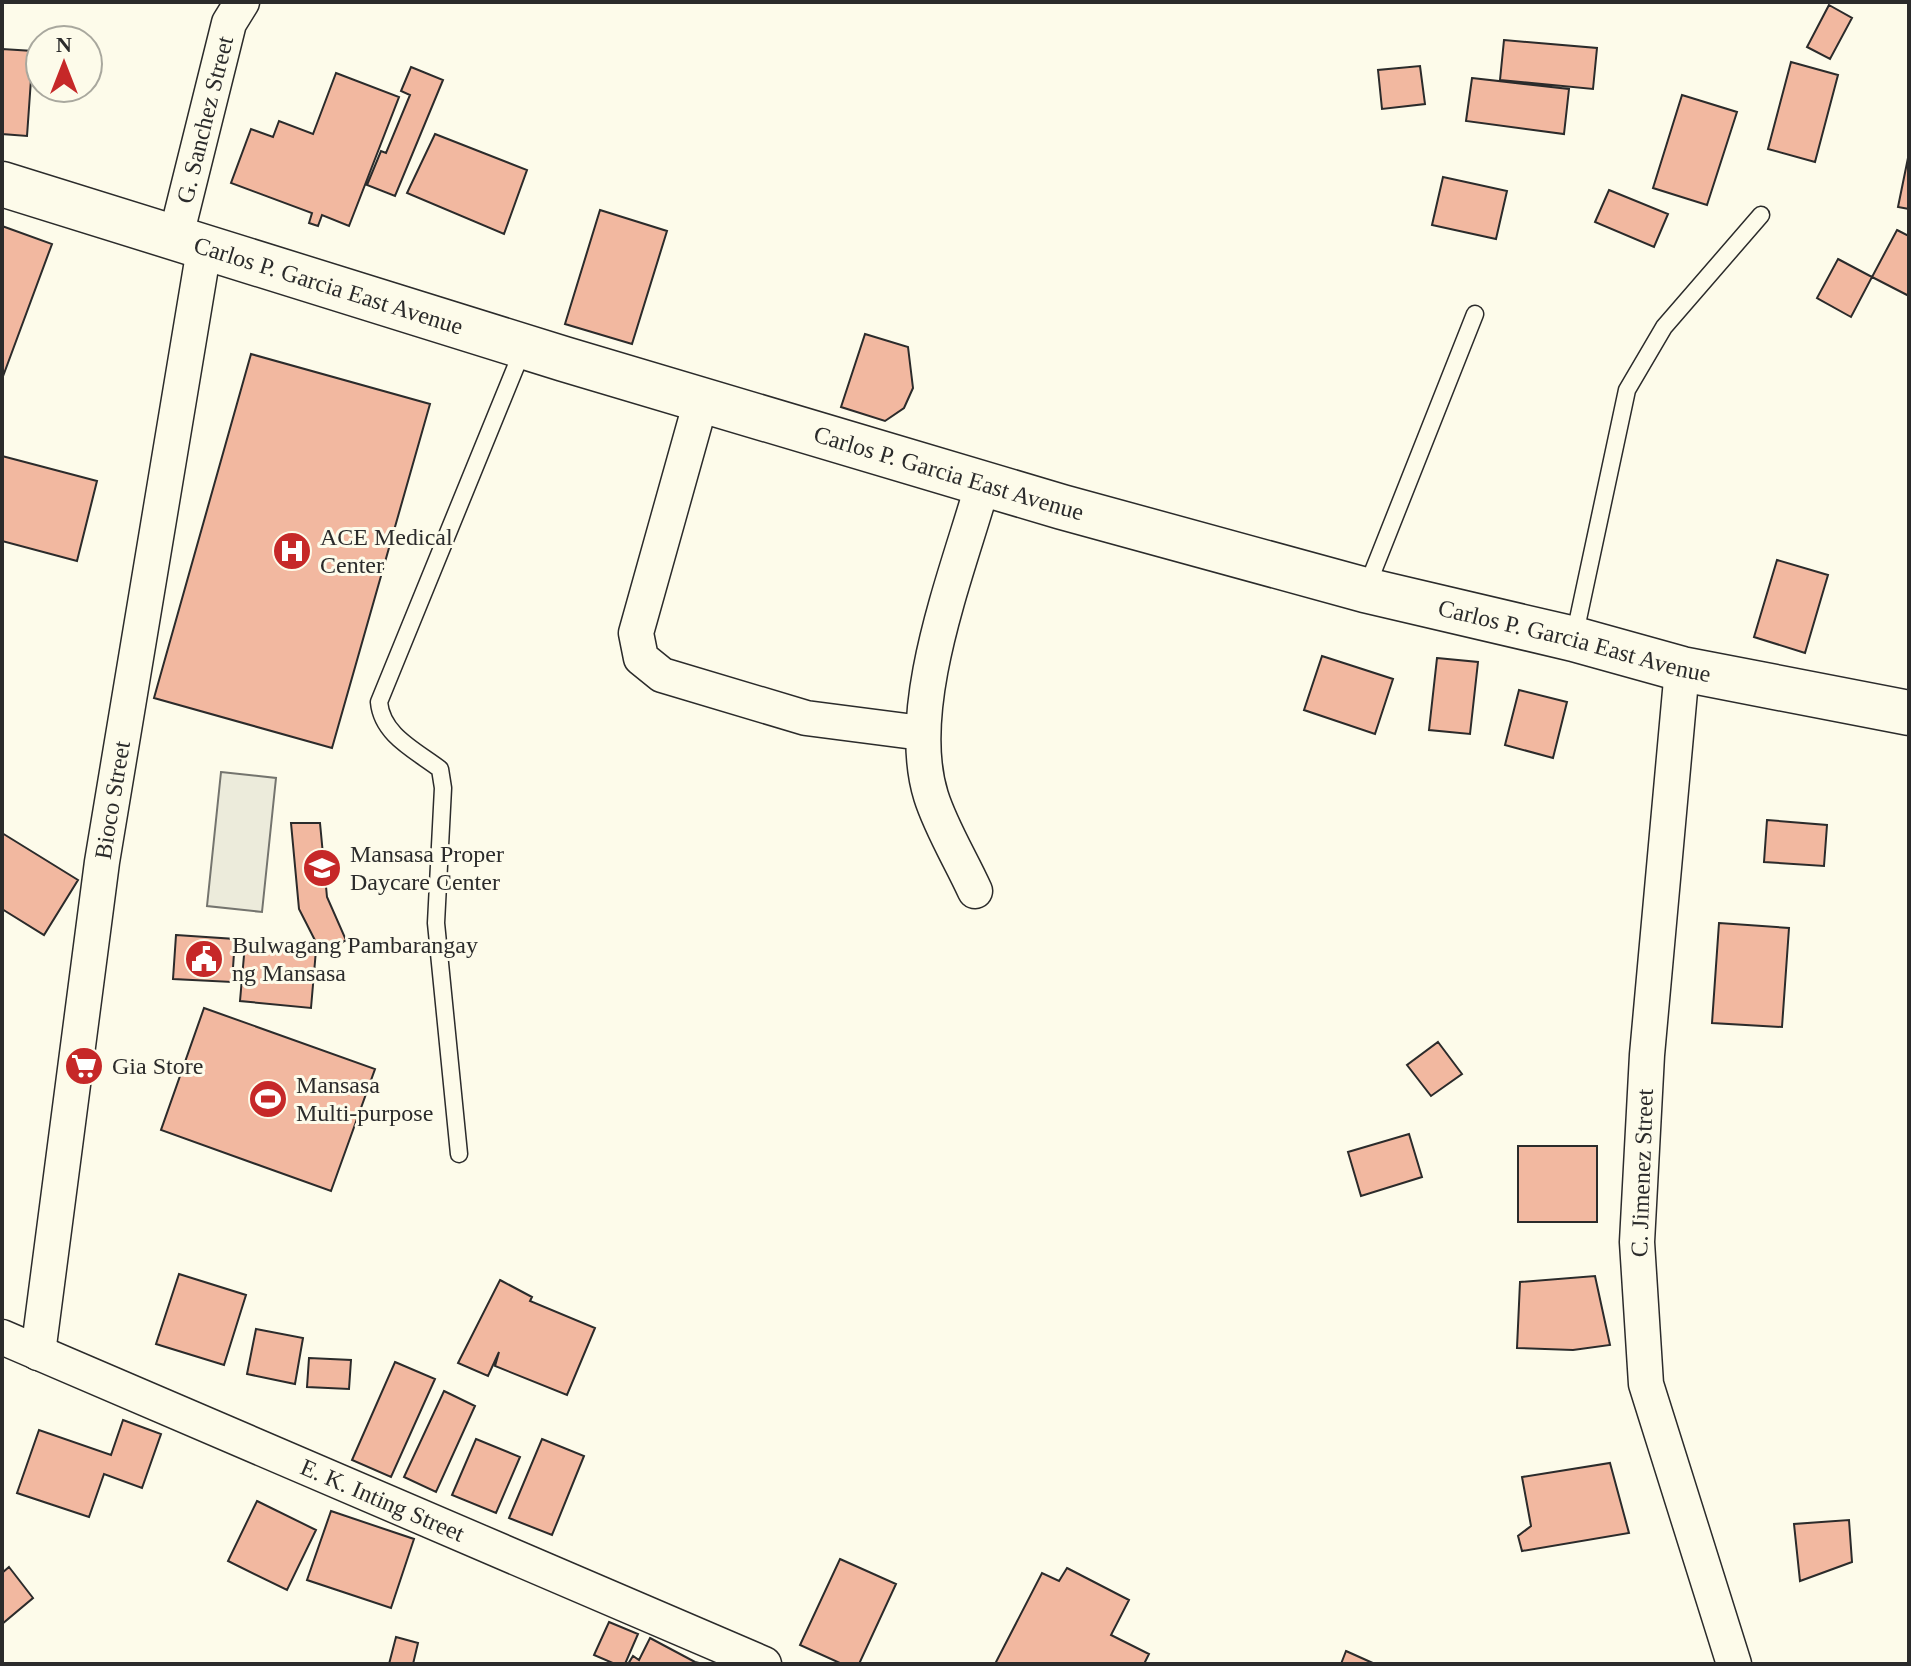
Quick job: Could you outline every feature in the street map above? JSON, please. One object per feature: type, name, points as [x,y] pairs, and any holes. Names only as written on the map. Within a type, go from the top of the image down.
[{"type":"main road","name":"Carlos P. Garcia East Avenue","points":[[2,184],[190,245],[701,401],[1365,590],[1574,639],[1682,669],[1909,713]]},
{"type":"street","name":"G. Sanchez Street","points":[[190,245],[229,23],[242,2]]},
{"type":"street","name":"Bioco Street","points":[[38,1353],[102,862],[190,245]]},
{"type":"street","points":[[701,401],[636,633],[641,658],[662,675],[806,718],[922,733]]},
{"type":"street","points":[[975,891],[931,795],[922,733],[930,672],[983,483]]},
{"type":"street","name":"C. Jimenez Street","points":[[1682,669],[1647,1055],[1637,1242],[1646,1384],[1734,1664]]},
{"type":"street","name":"E. K. Inting Street","points":[[2,1337],[764,1664]]},
{"type":"lane","points":[[1574,639],[1627,390],[1664,327],[1761,215]]},
{"type":"lane","points":[[1365,590],[1475,314]]},
{"type":"lane","points":[[459,1154],[436,923],[438,818],[443,788],[440,769],[391,733],[380,718],[379,702],[523,347]]},
{"type":"shaded area","points":[[221,772],[276,778],[262,912],[207,906]]},
{"type":"building","points":[[1829,5],[1852,18],[1830,59],[1807,47]]},
{"type":"building","points":[[1504,40],[1597,48],[1593,89],[1500,80]]},
{"type":"building","points":[[2,49],[24,50],[24,104],[29,104],[27,136],[2,134]]},
{"type":"building","points":[[1791,62],[1838,75],[1815,162],[1768,149]]},
{"type":"building","points":[[1420,66],[1425,104],[1382,109],[1378,70]]},
{"type":"building","points":[[411,67],[443,80],[395,196],[367,185],[381,151],[386,153],[410,95],[401,91]]},
{"type":"building","points":[[336,73],[399,97],[349,226],[322,215],[318,226],[309,223],[312,213],[231,183],[251,129],[273,137],[279,121],[313,134]]},
{"type":"building","points":[[1472,78],[1569,89],[1564,134],[1466,121]]},
{"type":"building","points":[[1682,95],[1737,112],[1707,205],[1653,188]]},
{"type":"building","points":[[435,134],[527,170],[504,234],[407,193]]},
{"type":"building","points":[[1909,153],[1909,209],[1898,207]]},
{"type":"building","points":[[1443,177],[1507,191],[1496,239],[1432,225]]},
{"type":"building","points":[[1609,190],[1668,214],[1654,247],[1595,222]]},
{"type":"building","points":[[600,210],[667,231],[632,344],[565,324]]},
{"type":"building","points":[[2,226],[52,244],[2,379]]},
{"type":"building","points":[[1897,230],[1909,236],[1909,296],[1872,277]]},
{"type":"building","points":[[1838,259],[1872,277],[1851,317],[1817,298]]},
{"type":"building","points":[[865,334],[908,347],[913,388],[904,408],[885,421],[841,407]]},
{"type":"building","name":"ACE Medical Center","points":[[251,354],[430,404],[332,748],[154,698]]},
{"type":"building","points":[[2,456],[97,481],[77,561],[2,541]]},
{"type":"building","points":[[1777,560],[1828,575],[1805,653],[1754,637]]},
{"type":"building","points":[[1322,656],[1393,679],[1375,734],[1304,710]]},
{"type":"building","points":[[1437,658],[1478,662],[1470,734],[1429,730]]},
{"type":"building","points":[[1519,690],[1567,702],[1553,758],[1505,745]]},
{"type":"building","points":[[1767,820],[1827,825],[1824,866],[1764,862]]},
{"type":"building","points":[[291,823],[320,823],[327,897],[346,940],[322,954],[299,909]]},
{"type":"building","points":[[2,833],[78,880],[44,935],[2,909]]},
{"type":"building","points":[[1719,923],[1789,928],[1782,1027],[1712,1023]]},
{"type":"building","name":"Bulwagang Pambarangay ng Mansasa","points":[[176,935],[235,939],[232,982],[173,979]]},
{"type":"building","points":[[245,944],[316,950],[311,1008],[240,1001]]},
{"type":"building","name":"Mansasa Multi-purpose","points":[[204,1008],[375,1069],[331,1191],[161,1130]]},
{"type":"building","points":[[1438,1042],[1462,1074],[1431,1096],[1407,1065]]},
{"type":"building","points":[[1409,1134],[1422,1177],[1361,1196],[1348,1152]]},
{"type":"building","points":[[1518,1146],[1597,1146],[1597,1222],[1518,1222]]},
{"type":"building","points":[[179,1274],[246,1295],[224,1365],[156,1344]]},
{"type":"building","points":[[1595,1276],[1610,1345],[1573,1350],[1517,1348],[1520,1282]]},
{"type":"building","points":[[500,1280],[532,1297],[530,1301],[595,1328],[567,1395],[495,1366],[499,1352],[488,1376],[458,1363]]},
{"type":"building","points":[[256,1329],[303,1338],[295,1384],[247,1374]]},
{"type":"building","points":[[309,1358],[351,1360],[349,1389],[307,1387]]},
{"type":"building","points":[[395,1362],[435,1379],[391,1477],[352,1460]]},
{"type":"building","points":[[444,1391],[475,1406],[436,1492],[404,1477]]},
{"type":"building","points":[[123,1420],[161,1434],[142,1488],[104,1474],[89,1517],[17,1493],[39,1430],[111,1455]]},
{"type":"building","points":[[476,1439],[520,1457],[496,1513],[452,1495]]},
{"type":"building","points":[[542,1439],[584,1456],[552,1535],[509,1518]]},
{"type":"building","points":[[1610,1463],[1629,1533],[1522,1551],[1518,1536],[1531,1526],[1522,1477]]},
{"type":"building","points":[[257,1501],[316,1530],[287,1590],[228,1561]]},
{"type":"building","points":[[331,1511],[414,1539],[391,1608],[307,1580]]},
{"type":"building","points":[[1849,1520],[1852,1562],[1800,1581],[1794,1524]]},
{"type":"building","points":[[840,1559],[896,1584],[859,1664],[842,1664],[800,1645]]},
{"type":"building","points":[[9,1567],[33,1598],[2,1624],[2,1573]]},
{"type":"building","points":[[1067,1568],[1129,1600],[1111,1635],[1149,1654],[1144,1664],[995,1664],[1042,1573],[1059,1581]]},
{"type":"building","points":[[609,1622],[638,1634],[625,1664],[615,1664],[594,1655]]},
{"type":"building","points":[[396,1637],[418,1643],[413,1664],[389,1664]]},
{"type":"building","points":[[650,1638],[703,1664],[628,1664],[633,1656],[639,1660]]},
{"type":"building","points":[[1346,1651],[1375,1664],[1341,1664]]},
{"type":"place","name":"ACE Medical Center","points":[[292,551]]},
{"type":"place","name":"Mansasa Proper Daycare Center","points":[[322,868]]},
{"type":"place","name":"Bulwagang Pambarangay ng Mansasa","points":[[204,959]]},
{"type":"place","name":"Gia Store","points":[[84,1066]]},
{"type":"place","name":"Mansasa Multi-purpose","points":[[268,1099]]}]
